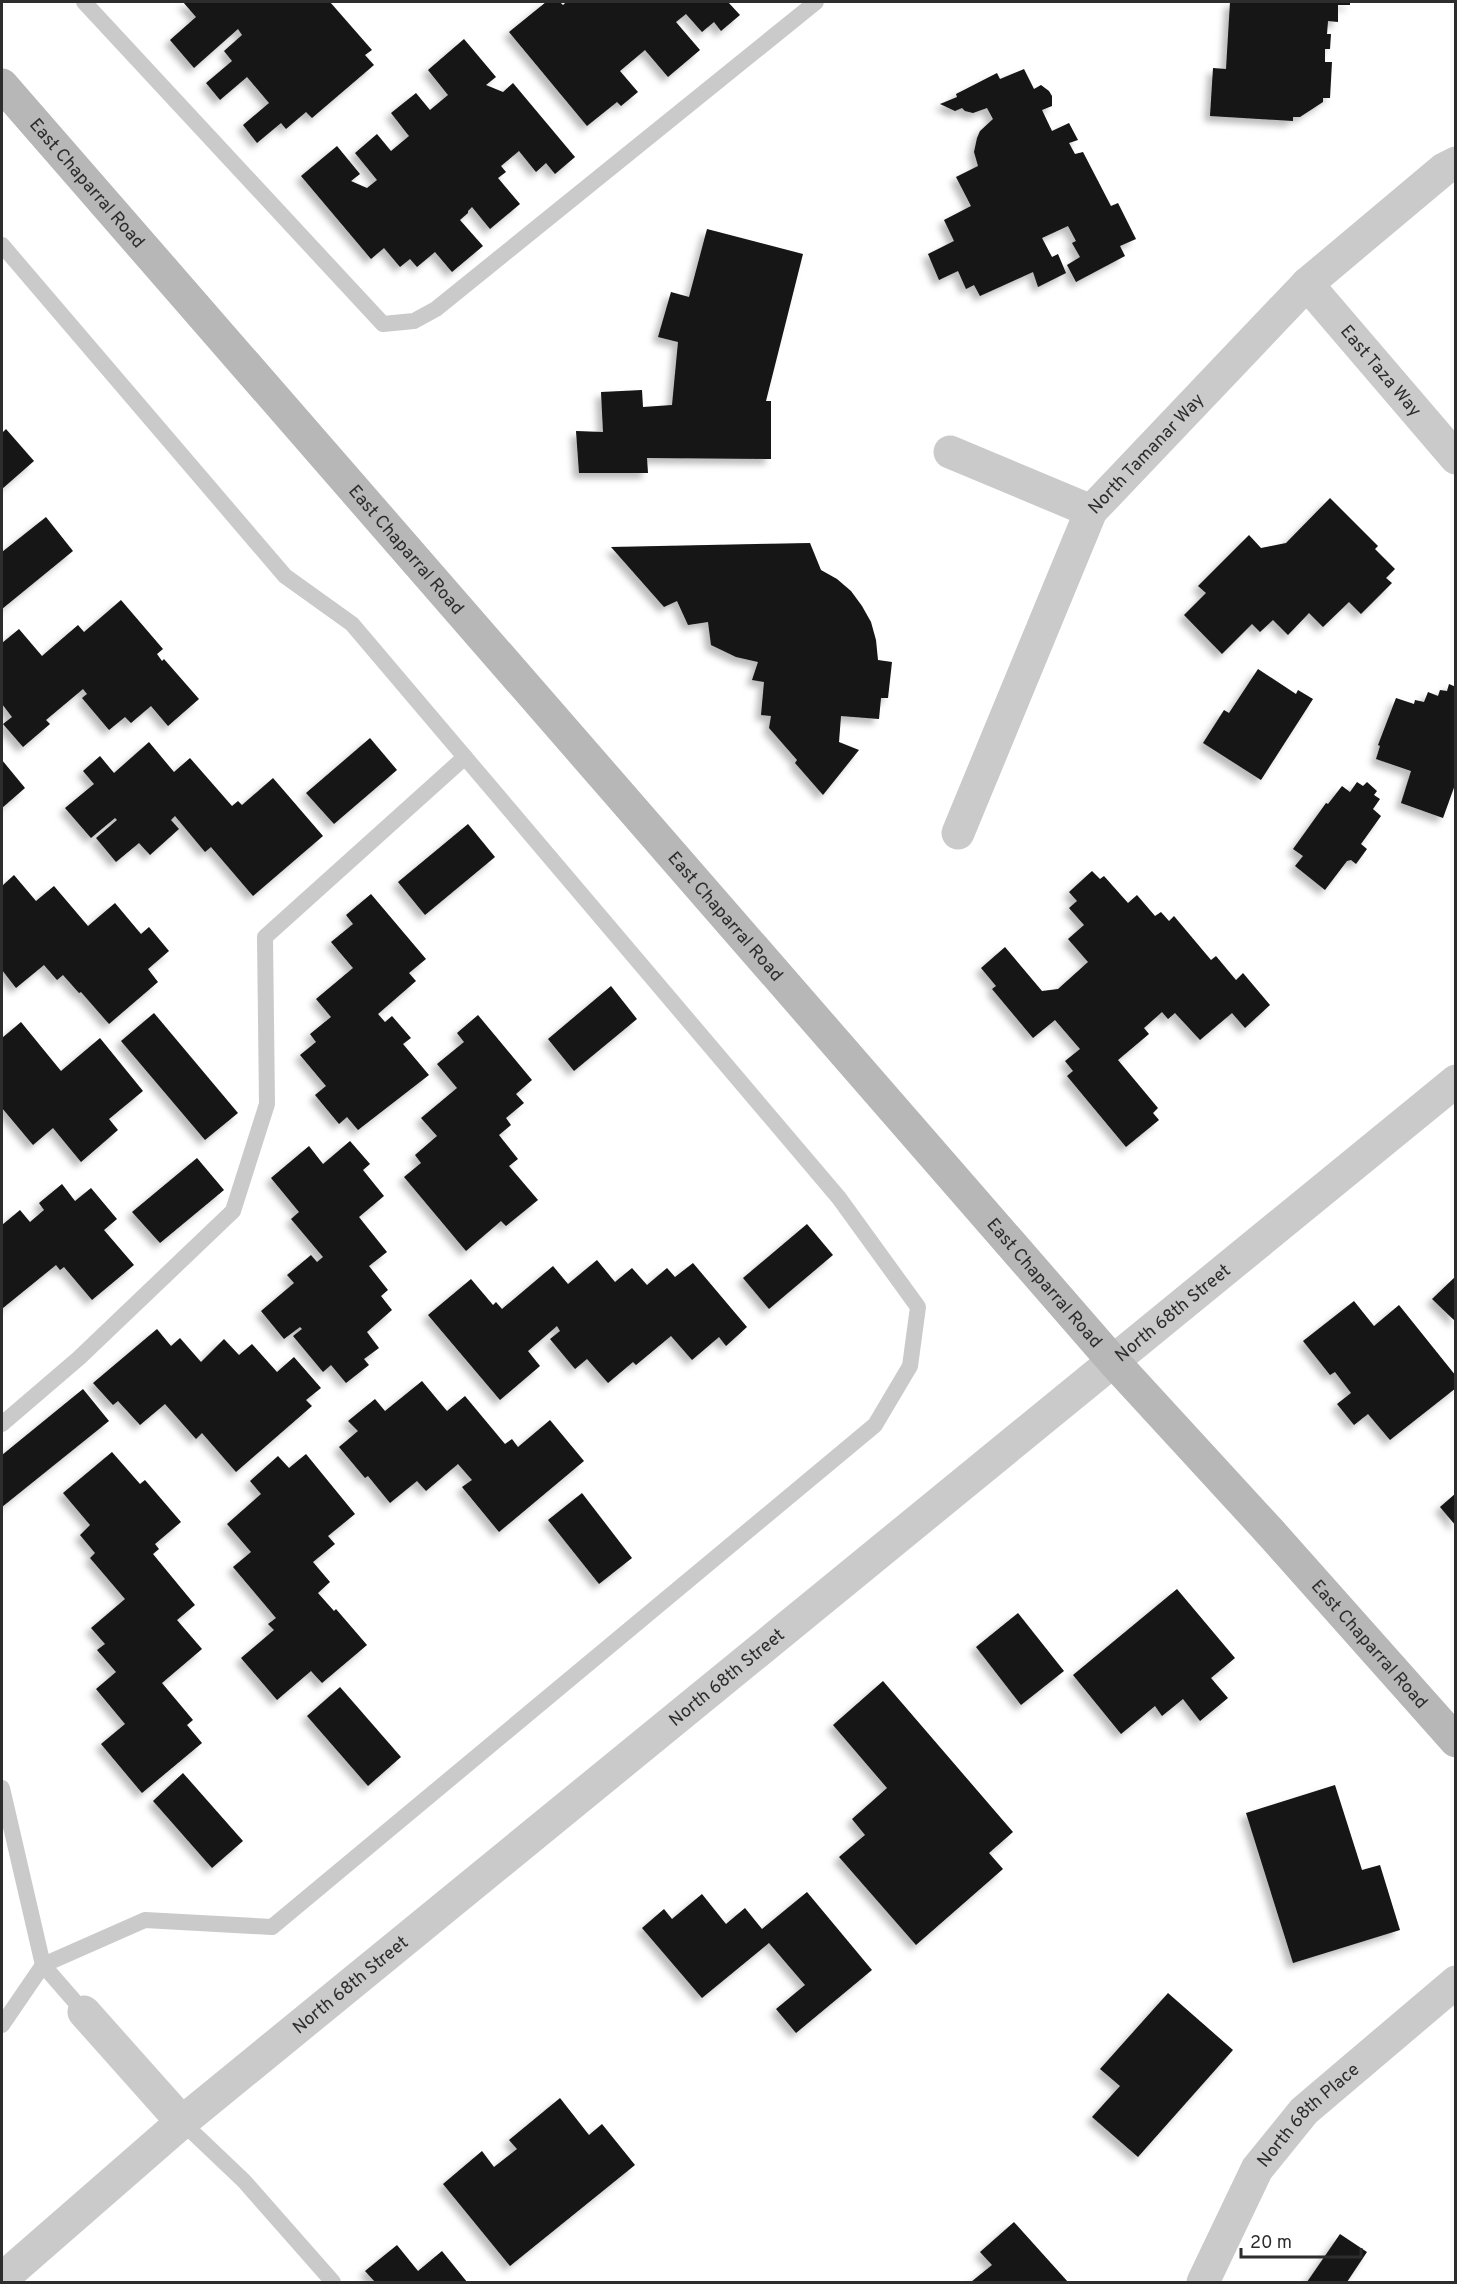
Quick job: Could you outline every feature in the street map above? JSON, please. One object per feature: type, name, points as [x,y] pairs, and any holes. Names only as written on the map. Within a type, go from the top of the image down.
[{"type":"main road","name":"East Chaparral Road","points":[[2,85],[1112,1360],[1271,1533],[1455,1742]]},
{"type":"street","name":"North Tamanar Way","points":[[958,832],[1091,511],[1307,284],[1444,169],[1455,163]]},
{"type":"street","name":"East Taza Way","points":[[1307,284],[1455,458]]},
{"type":"street","points":[[950,452],[1091,511]]},
{"type":"street","name":"North 68th Street","points":[[2,2279],[182,2122],[1455,1082]]},
{"type":"street","name":"North 68th Place","points":[[1203,2283],[1257,2169],[1304,2111],[1455,1982]]},
{"type":"street","points":[[84,2012],[182,2122]]},
{"type":"lane","points":[[84,2],[383,324],[414,321],[436,309],[816,2]]},
{"type":"lane","points":[[2,245],[285,576],[352,624],[846,1207],[918,1307],[910,1366],[875,1425],[272,1928],[145,1920],[43,1965],[2,2025]]},
{"type":"lane","points":[[2,1424],[79,1358],[233,1211],[267,1104],[265,937],[465,757]]},
{"type":"lane","points":[[2,1788],[43,1965],[84,2012]]},
{"type":"lane","points":[[182,2122],[244,2181],[333,2283]]},
{"type":"building","points":[[183,2],[330,2],[372,50],[365,55],[374,65],[312,118],[306,112],[286,129],[281,123],[257,143],[243,125],[269,103],[247,77],[220,100],[206,83],[232,61],[224,51],[242,35],[238,29],[194,68],[170,40],[196,17]]},
{"type":"building","points":[[546,2],[560,2],[563,5],[566,2],[728,2],[740,15],[721,31],[714,22],[702,32],[686,14],[676,22],[700,50],[668,77],[645,50],[620,71],[638,92],[621,106],[617,102],[587,126],[509,32]]},
{"type":"building","points":[[1230,2],[1350,2],[1350,5],[1338,5],[1338,22],[1328,21],[1327,34],[1331,34],[1330,49],[1325,49],[1325,62],[1332,62],[1330,98],[1323,98],[1323,102],[1300,117],[1293,117],[1293,121],[1210,116],[1213,68],[1226,69]]},
{"type":"building","points":[[464,39],[496,77],[486,85],[503,92],[513,83],[575,157],[555,174],[546,163],[536,172],[519,151],[501,166],[506,172],[498,178],[520,204],[490,229],[472,207],[468,211],[460,220],[483,246],[452,272],[435,252],[417,267],[410,259],[400,267],[384,248],[371,259],[301,176],[337,146],[360,174],[351,181],[367,188],[377,180],[355,153],[377,134],[391,151],[409,136],[391,113],[416,93],[430,110],[448,95],[428,70]]},
{"type":"building","points":[[1024,69],[1034,89],[1041,85],[1052,96],[1052,106],[1042,110],[1052,131],[1069,123],[1078,140],[1069,143],[1075,154],[1083,152],[1111,206],[1118,203],[1136,239],[1120,246],[1125,256],[1076,282],[1067,265],[1080,257],[1072,243],[1076,241],[1068,226],[1042,238],[1052,257],[1058,254],[1066,273],[1038,287],[1033,272],[980,296],[974,285],[966,289],[958,271],[939,280],[928,254],[954,241],[944,220],[971,206],[956,177],[978,166],[974,152],[977,138],[980,131],[993,119],[987,108],[973,113],[962,108],[955,111],[940,104],[957,97],[956,94],[997,73],[1000,79]]},
{"type":"building","points":[[707,229],[803,254],[766,401],[771,401],[771,459],[647,458],[648,473],[579,473],[576,431],[603,432],[601,392],[642,390],[643,407],[672,405],[678,342],[658,337],[671,292],[689,297]]},
{"type":"building","points":[[6,429],[34,461],[2,489],[2,433]]},
{"type":"building","points":[[1330,498],[1378,546],[1375,549],[1395,569],[1386,578],[1392,583],[1361,614],[1349,602],[1323,627],[1309,613],[1288,635],[1273,620],[1260,632],[1252,624],[1222,654],[1184,615],[1206,593],[1198,586],[1249,535],[1261,548],[1286,543]]},
{"type":"building","points":[[46,517],[73,551],[2,609],[2,552]]},
{"type":"building","points":[[810,543],[821,570],[837,579],[851,591],[862,606],[871,622],[878,660],[892,662],[888,698],[881,698],[879,719],[841,716],[839,742],[859,750],[823,795],[769,728],[771,716],[761,715],[764,682],[752,680],[758,662],[736,657],[711,645],[708,622],[688,625],[677,601],[664,607],[611,547]]},
{"type":"building","points":[[121,600],[163,649],[157,654],[162,661],[164,659],[199,699],[168,726],[151,706],[131,723],[125,717],[109,730],[82,698],[87,694],[83,689],[46,720],[50,724],[23,747],[3,724],[12,717],[2,704],[2,643],[19,629],[42,656],[78,625],[84,632]]},
{"type":"building","points":[[1258,669],[1296,694],[1298,690],[1313,699],[1261,780],[1203,743],[1224,710],[1229,713]]},
{"type":"building","points":[[1449,684],[1456,687],[1456,782],[1443,818],[1401,803],[1411,771],[1376,759],[1380,746],[1378,745],[1396,698],[1414,704],[1415,700],[1424,702],[1428,692],[1438,696],[1440,690],[1447,691]]},
{"type":"building","points":[[370,738],[397,770],[334,824],[306,793]]},
{"type":"building","points":[[149,742],[174,772],[190,758],[232,806],[238,801],[242,805],[273,778],[323,836],[253,896],[211,847],[205,852],[175,816],[171,820],[179,829],[150,855],[139,843],[116,862],[96,838],[117,820],[115,818],[91,838],[65,808],[94,784],[83,771],[100,756],[114,773]]},
{"type":"building","points":[[2,760],[25,788],[2,808]]},
{"type":"building","points":[[1357,782],[1363,786],[1367,782],[1377,791],[1374,795],[1380,799],[1373,809],[1381,816],[1361,844],[1367,849],[1356,864],[1351,860],[1347,861],[1325,890],[1295,866],[1303,856],[1293,849],[1326,803],[1328,804],[1342,786],[1350,792]]},
{"type":"building","points":[[468,824],[495,857],[425,915],[398,882]]},
{"type":"building","points":[[1092,871],[1100,879],[1104,876],[1128,903],[1137,895],[1155,916],[1161,912],[1169,921],[1174,916],[1211,960],[1216,956],[1236,980],[1243,973],[1270,1005],[1245,1028],[1232,1013],[1200,1040],[1175,1013],[1168,1019],[1162,1012],[1144,1028],[1149,1034],[1118,1060],[1158,1108],[1153,1113],[1159,1120],[1126,1147],[1067,1076],[1073,1071],[1065,1061],[1080,1049],[1055,1020],[1033,1038],[992,989],[996,986],[981,968],[1005,947],[1042,991],[1058,989],[1088,962],[1068,939],[1084,925],[1069,908],[1077,901],[1069,892]]},
{"type":"building","points":[[14,875],[36,901],[54,886],[88,926],[115,903],[141,934],[149,927],[169,951],[148,969],[158,982],[109,1024],[63,975],[57,980],[44,965],[16,988],[2,970],[2,886]]},
{"type":"building","points":[[371,894],[426,959],[409,973],[416,981],[378,1014],[385,1022],[392,1016],[411,1038],[403,1044],[429,1075],[358,1130],[347,1117],[339,1124],[315,1095],[326,1086],[300,1055],[316,1042],[310,1034],[331,1017],[316,999],[353,968],[331,942],[353,924],[346,915]]},
{"type":"building","points":[[611,986],[637,1019],[574,1071],[548,1039]]},
{"type":"building","points":[[154,1013],[238,1113],[205,1140],[121,1041]]},
{"type":"building","points":[[478,1015],[532,1080],[516,1094],[524,1103],[506,1118],[511,1125],[499,1135],[518,1159],[509,1166],[538,1200],[506,1226],[501,1221],[466,1251],[404,1177],[421,1163],[415,1155],[437,1136],[421,1118],[457,1088],[437,1064],[464,1042],[457,1033]]},
{"type":"building","points":[[21,1022],[61,1071],[100,1038],[143,1091],[109,1119],[118,1130],[81,1162],[53,1128],[33,1145],[2,1108],[2,1038]]},
{"type":"building","points":[[350,1141],[370,1164],[363,1170],[384,1196],[359,1217],[387,1252],[369,1266],[388,1290],[381,1296],[392,1310],[367,1332],[379,1348],[364,1359],[369,1365],[346,1383],[331,1365],[323,1372],[293,1336],[302,1329],[300,1327],[284,1339],[261,1311],[294,1283],[287,1275],[311,1255],[317,1262],[323,1257],[291,1219],[299,1212],[271,1178],[309,1146],[323,1164]]},
{"type":"building","points":[[197,1158],[224,1190],[160,1243],[132,1212]]},
{"type":"building","points":[[62,1184],[75,1201],[91,1188],[117,1219],[104,1230],[134,1265],[92,1300],[64,1267],[60,1270],[56,1265],[3,1308],[2,1225],[20,1210],[30,1222],[44,1210],[39,1203]]},
{"type":"building","points":[[807,1224],[833,1255],[769,1309],[743,1278]]},
{"type":"building","points":[[597,1260],[615,1282],[632,1268],[647,1285],[667,1268],[675,1277],[693,1263],[747,1327],[726,1346],[719,1337],[692,1360],[671,1336],[636,1365],[633,1362],[608,1383],[587,1359],[575,1369],[550,1339],[560,1331],[557,1326],[528,1351],[540,1366],[500,1400],[428,1315],[471,1279],[493,1305],[496,1302],[502,1309],[553,1266],[568,1284]]},
{"type":"building","points":[[1456,1276],[1456,1322],[1432,1299]]},
{"type":"building","points":[[1354,1301],[1374,1326],[1399,1305],[1456,1376],[1456,1388],[1390,1440],[1368,1414],[1354,1425],[1337,1404],[1351,1393],[1335,1372],[1330,1375],[1303,1341]]},
{"type":"building","points":[[157,1329],[171,1346],[180,1338],[201,1362],[224,1339],[239,1355],[252,1344],[277,1372],[294,1357],[321,1388],[306,1400],[312,1406],[236,1472],[202,1433],[196,1439],[165,1404],[140,1425],[118,1401],[113,1405],[93,1383]]},
{"type":"building","points":[[422,1381],[447,1411],[465,1396],[505,1444],[512,1439],[518,1447],[550,1420],[584,1461],[499,1532],[462,1487],[472,1480],[458,1464],[426,1491],[417,1481],[390,1503],[368,1476],[365,1478],[339,1447],[358,1431],[348,1421],[375,1399],[385,1411]]},
{"type":"building","points":[[83,1389],[109,1421],[2,1507],[2,1455]]},
{"type":"building","points":[[112,1452],[140,1484],[145,1480],[181,1522],[155,1544],[159,1549],[153,1554],[195,1605],[177,1620],[202,1649],[162,1683],[193,1720],[187,1725],[202,1743],[142,1793],[101,1744],[125,1724],[96,1689],[116,1672],[97,1650],[105,1644],[91,1628],[125,1599],[90,1558],[95,1553],[80,1535],[90,1525],[63,1493]]},
{"type":"building","points":[[306,1454],[355,1514],[328,1536],[335,1544],[313,1562],[330,1582],[318,1593],[334,1611],[336,1609],[367,1645],[322,1683],[311,1671],[277,1700],[241,1658],[274,1630],[268,1624],[276,1618],[233,1567],[251,1552],[227,1524],[261,1494],[250,1481],[278,1456],[289,1468]]},
{"type":"building","points":[[582,1493],[632,1558],[599,1584],[548,1520]]},
{"type":"building","points":[[1456,1493],[1456,1526],[1440,1507]]},
{"type":"building","points":[[1177,1589],[1235,1658],[1211,1678],[1228,1698],[1200,1721],[1183,1699],[1162,1716],[1155,1706],[1121,1734],[1073,1675]]},
{"type":"building","points":[[1018,1613],[1064,1671],[1021,1705],[976,1647]]},
{"type":"building","points":[[883,1681],[1013,1832],[989,1853],[1003,1869],[916,1945],[839,1857],[865,1835],[852,1819],[887,1788],[833,1725]]},
{"type":"building","points":[[340,1687],[401,1757],[368,1786],[307,1716]]},
{"type":"building","points":[[183,1773],[243,1841],[212,1868],[153,1801]]},
{"type":"building","points":[[1335,1785],[1362,1870],[1380,1865],[1400,1930],[1293,1963],[1246,1813]]},
{"type":"building","points":[[807,1892],[872,1970],[796,2033],[776,2009],[805,1985],[769,1943],[702,1998],[642,1928],[664,1909],[672,1919],[702,1894],[726,1924],[745,1908],[762,1929]]},
{"type":"building","points":[[1168,1993],[1233,2050],[1138,2157],[1092,2117],[1120,2086],[1100,2069]]},
{"type":"building","points":[[560,2098],[589,2135],[602,2124],[635,2165],[510,2266],[443,2184],[482,2151],[494,2167],[517,2149],[509,2140]]},
{"type":"building","points":[[1014,2222],[1068,2282],[971,2282],[992,2265],[980,2252]]},
{"type":"building","points":[[1340,2234],[1367,2252],[1347,2282],[1307,2282]]},
{"type":"building","points":[[397,2245],[418,2271],[442,2251],[467,2282],[375,2282],[365,2271]]}]
